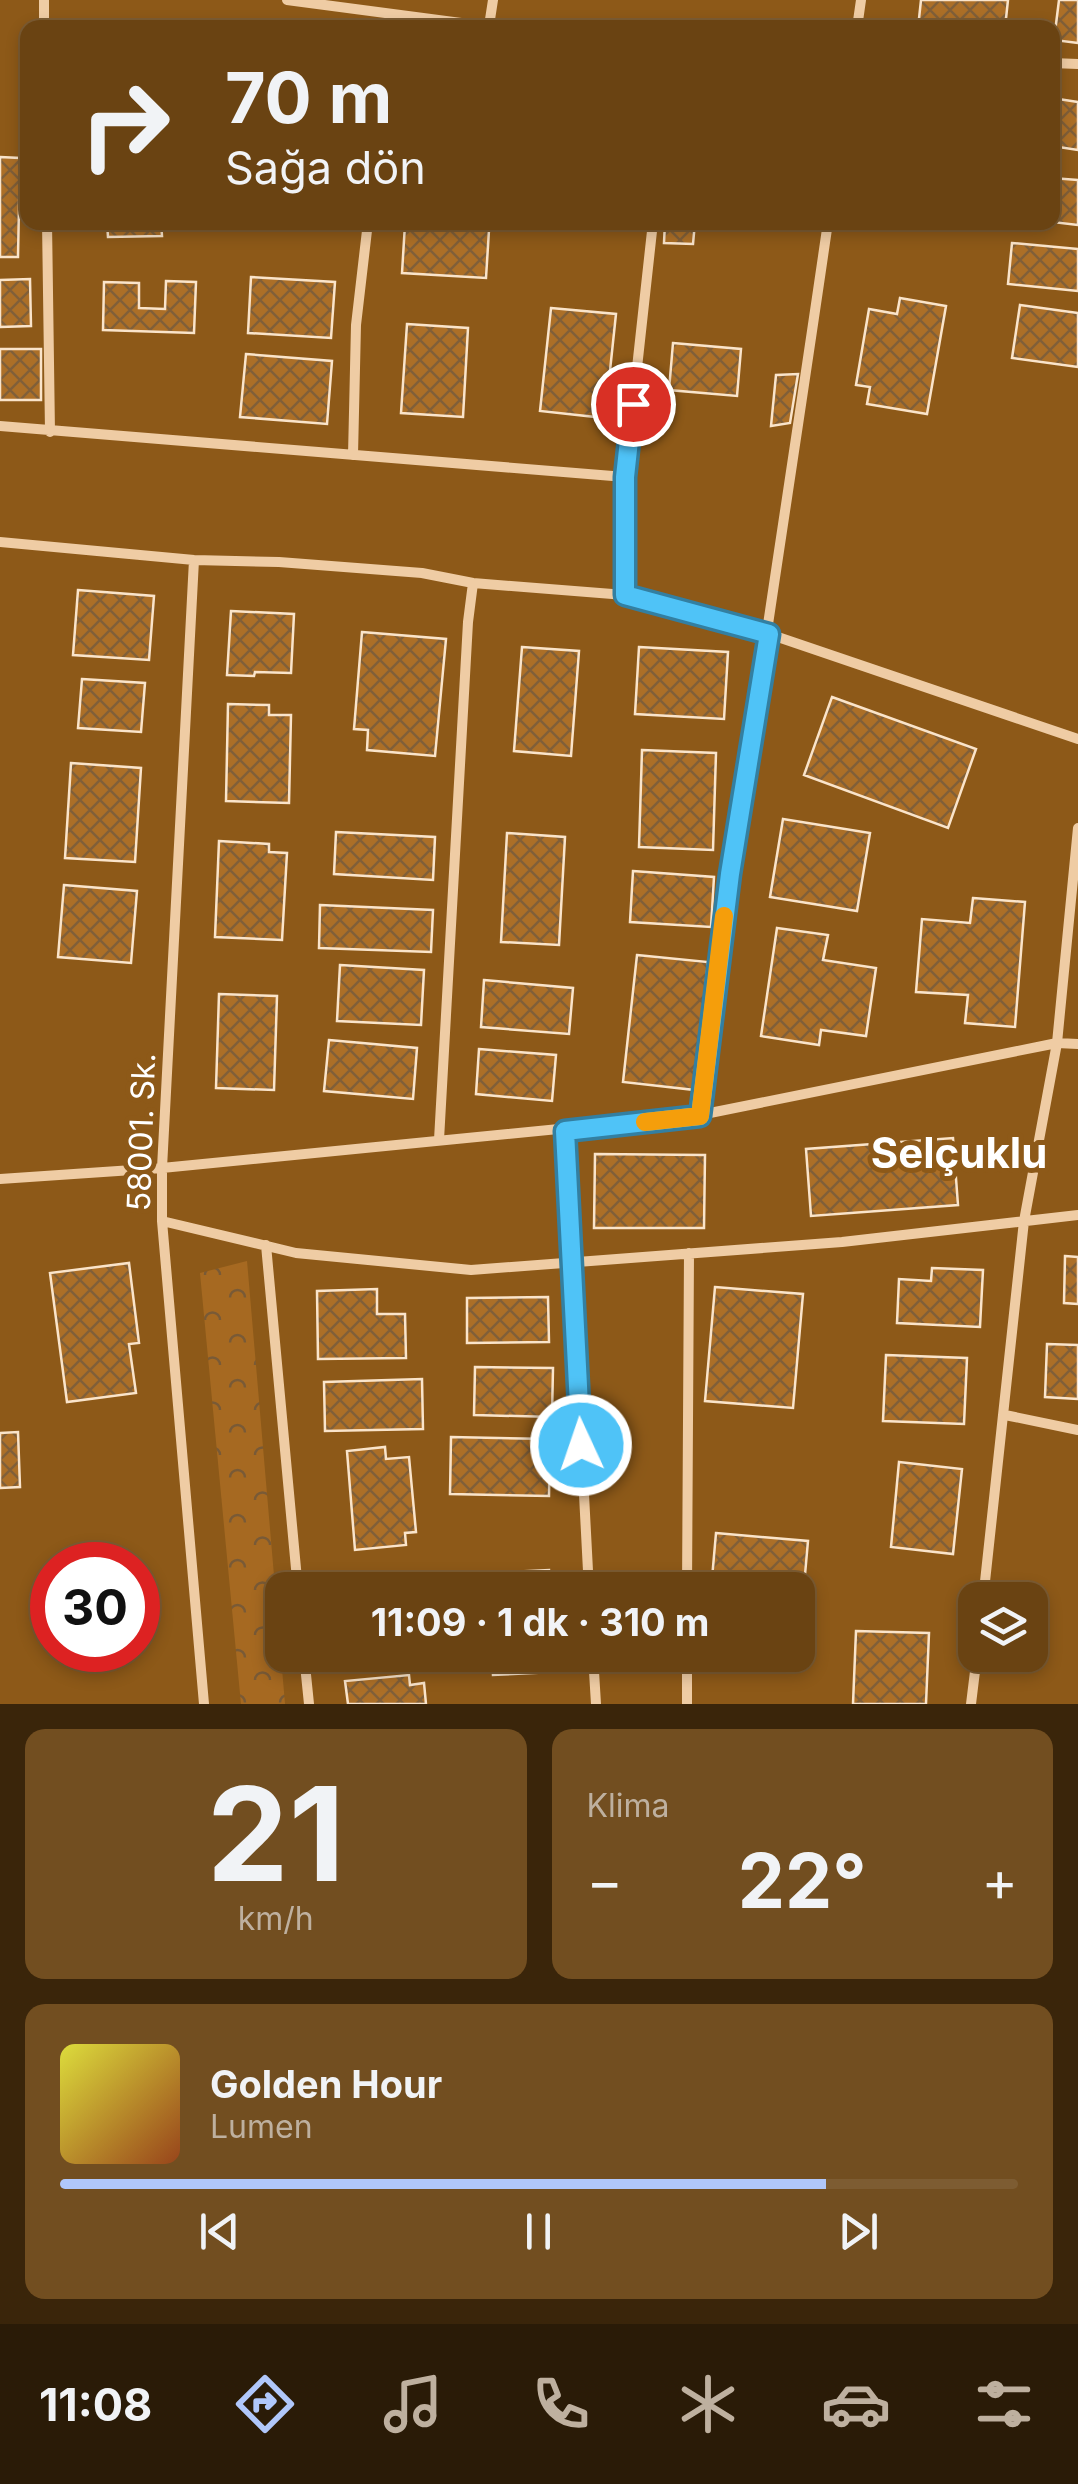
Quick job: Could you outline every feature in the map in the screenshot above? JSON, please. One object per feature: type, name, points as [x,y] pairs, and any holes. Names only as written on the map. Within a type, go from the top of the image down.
[{"type":"street","points":[[288,0],[386,20]]},
{"type":"street","points":[[47,230],[50,432]]},
{"type":"street","points":[[353,455],[356,324],[367,230]]},
{"type":"street","points":[[625,595],[625,477],[652,230]]},
{"type":"street","points":[[700,1116],[730,874],[827,230]]},
{"type":"street","points":[[0,426],[625,477]]},
{"type":"street","points":[[0,542],[194,560],[422,573],[473,583],[625,595],[769,634],[1078,740]]},
{"type":"street","name":"58001. Sk.","points":[[194,560],[162,1221],[204,1704]]},
{"type":"street","points":[[440,1140],[451,897],[473,583]]},
{"type":"street","points":[[985,1582],[1024,1221],[1056,1043],[1078,828]]},
{"type":"street","points":[[0,1179],[162,1168],[700,1116],[1056,1043],[1078,1044]]},
{"type":"street","points":[[565,1131],[588,1572]]},
{"type":"street","points":[[162,1221],[296,1253],[471,1270],[842,1242],[1078,1216]]},
{"type":"street","points":[[266,1246],[296,1572]]},
{"type":"street","points":[[687,1572],[689,1254]]},
{"type":"street","points":[[1005,1415],[1078,1430]]},
{"type":"street","points":[[306,1672],[309,1704]]},
{"type":"street","points":[[594,1672],[596,1704]]},
{"type":"street","points":[[687,1672],[687,1704]]},
{"type":"street","points":[[971,1704],[975,1672]]},
{"type":"green space","points":[[247,1261],[274,1572],[265,1572],[265,1672],[282,1672],[285,1704],[241,1704],[200,1273]]},
{"type":"building","points":[[921,0],[1008,0],[1006,20],[919,20]]},
{"type":"building","points":[[1059,0],[1078,0],[1078,43],[1060,41],[1060,20],[1056,20]]},
{"type":"building","points":[[1060,99],[1078,102],[1078,150],[1060,147]]},
{"type":"building","points":[[0,157],[20,158],[18,257],[0,257]]},
{"type":"building","points":[[1060,179],[1078,180],[1078,225],[1060,223]]},
{"type":"building","points":[[108,230],[162,230],[162,236],[108,237]]},
{"type":"building","points":[[405,230],[489,230],[486,278],[402,273]]},
{"type":"building","points":[[665,230],[694,230],[693,244],[664,243]]},
{"type":"building","points":[[1012,243],[1078,249],[1078,291],[1008,284]]},
{"type":"building","points":[[251,277],[335,282],[331,338],[248,333]]},
{"type":"building","points":[[30,279],[31,326],[0,327],[0,280]]},
{"type":"building","points":[[166,281],[196,282],[194,333],[103,330],[104,282],[139,283],[139,308],[165,309]]},
{"type":"building","points":[[900,298],[946,306],[927,414],[867,404],[870,387],[856,385],[869,309],[897,314]]},
{"type":"building","points":[[1020,305],[1078,313],[1078,367],[1012,358]]},
{"type":"building","points":[[551,308],[616,314],[605,418],[540,411]]},
{"type":"building","points":[[407,324],[468,328],[463,417],[401,413]]},
{"type":"building","points":[[673,343],[741,349],[737,396],[669,390]]},
{"type":"building","points":[[0,349],[41,349],[41,400],[0,400]]},
{"type":"building","points":[[246,354],[332,361],[327,424],[240,417]]},
{"type":"building","points":[[798,374],[790,423],[771,426],[776,375]]},
{"type":"building","points":[[78,590],[154,596],[149,660],[73,655]]},
{"type":"building","points":[[231,611],[294,614],[291,673],[227,675]]},
{"type":"building","points":[[362,632],[446,639],[435,756],[367,750],[368,730],[354,729]]},
{"type":"building","points":[[522,647],[579,651],[571,756],[514,751]]},
{"type":"building","points":[[639,647],[728,652],[724,719],[635,714]]},
{"type":"building","points":[[82,679],[145,683],[141,732],[78,728]]},
{"type":"building","points":[[832,697],[976,749],[948,828],[804,775]]},
{"type":"building","points":[[228,704],[269,705],[269,715],[291,715],[289,803],[226,801]]},
{"type":"building","points":[[642,750],[716,753],[713,850],[639,847]]},
{"type":"building","points":[[71,763],[141,768],[135,862],[65,858]]},
{"type":"building","points":[[783,819],[870,833],[857,911],[770,897]]},
{"type":"building","points":[[336,832],[435,837],[433,880],[334,874]]},
{"type":"building","points":[[507,833],[565,837],[559,945],[501,942]]},
{"type":"building","points":[[219,841],[269,844],[269,852],[287,853],[282,940],[215,937]]},
{"type":"building","points":[[633,871],[714,877],[711,927],[630,922]]},
{"type":"building","points":[[64,885],[137,891],[131,963],[58,957]]},
{"type":"building","points":[[973,898],[1025,902],[1015,1027],[965,1023],[968,995],[916,992],[922,919],[970,923]]},
{"type":"building","points":[[320,905],[433,910],[431,952],[319,948]]},
{"type":"building","points":[[777,928],[828,935],[823,960],[876,968],[866,1036],[821,1030],[819,1045],[761,1036]]},
{"type":"building","points":[[637,955],[708,962],[695,1090],[623,1082]]},
{"type":"building","points":[[340,965],[424,970],[421,1025],[337,1021]]},
{"type":"building","points":[[484,980],[573,988],[569,1034],[481,1027]]},
{"type":"building","points":[[219,994],[277,996],[274,1090],[216,1088]]},
{"type":"building","points":[[329,1040],[417,1048],[413,1099],[324,1091]]},
{"type":"building","points":[[479,1049],[556,1055],[552,1101],[476,1094]]},
{"type":"building","points":[[953,1138],[958,1205],[811,1216],[806,1149]]},
{"type":"building","points":[[595,1154],[705,1155],[704,1228],[594,1228]]},
{"type":"building","points":[[1065,1256],[1078,1257],[1078,1304],[1064,1303]]},
{"type":"building","points":[[129,1263],[139,1343],[129,1344],[136,1393],[67,1402],[50,1273]]},
{"type":"building","points":[[932,1268],[983,1270],[980,1327],[897,1323],[899,1279],[931,1281]]},
{"type":"building","points":[[715,1287],[803,1294],[793,1408],[705,1401]]},
{"type":"building","points":[[377,1289],[377,1314],[405,1314],[406,1358],[318,1359],[317,1291]]},
{"type":"building","points":[[548,1297],[549,1342],[467,1343],[467,1298]]},
{"type":"building","points":[[1047,1344],[1078,1345],[1078,1399],[1045,1397]]},
{"type":"building","points":[[886,1355],[967,1358],[964,1424],[883,1421]]},
{"type":"building","points":[[475,1367],[553,1368],[552,1417],[474,1415]]},
{"type":"building","points":[[422,1379],[423,1429],[325,1431],[324,1382]]},
{"type":"building","points":[[18,1432],[20,1487],[0,1488],[0,1433]]},
{"type":"building","points":[[451,1437],[550,1439],[549,1496],[450,1494]]},
{"type":"building","points":[[385,1447],[386,1459],[409,1457],[416,1532],[405,1533],[406,1545],[355,1550],[347,1451]]},
{"type":"building","points":[[899,1462],[962,1469],[953,1554],[891,1547]]},
{"type":"building","points":[[716,1533],[808,1541],[805,1572],[713,1572]]},
{"type":"building","points":[[856,1631],[929,1633],[926,1704],[853,1704]]},
{"type":"building","points":[[493,1672],[553,1672],[493,1675]]},
{"type":"building","points":[[409,1675],[410,1685],[424,1683],[426,1704],[348,1704],[345,1681]]},
{"type":"slow traffic","points":[[645,1122],[700,1116],[724,916]]},
{"type":"district","name":"Selçuklu","points":[[959,1152]]},
{"type":"route","points":[[581,1445],[565,1131],[700,1116],[730,874],[769,634],[625,595],[625,477],[633,404]]}]
